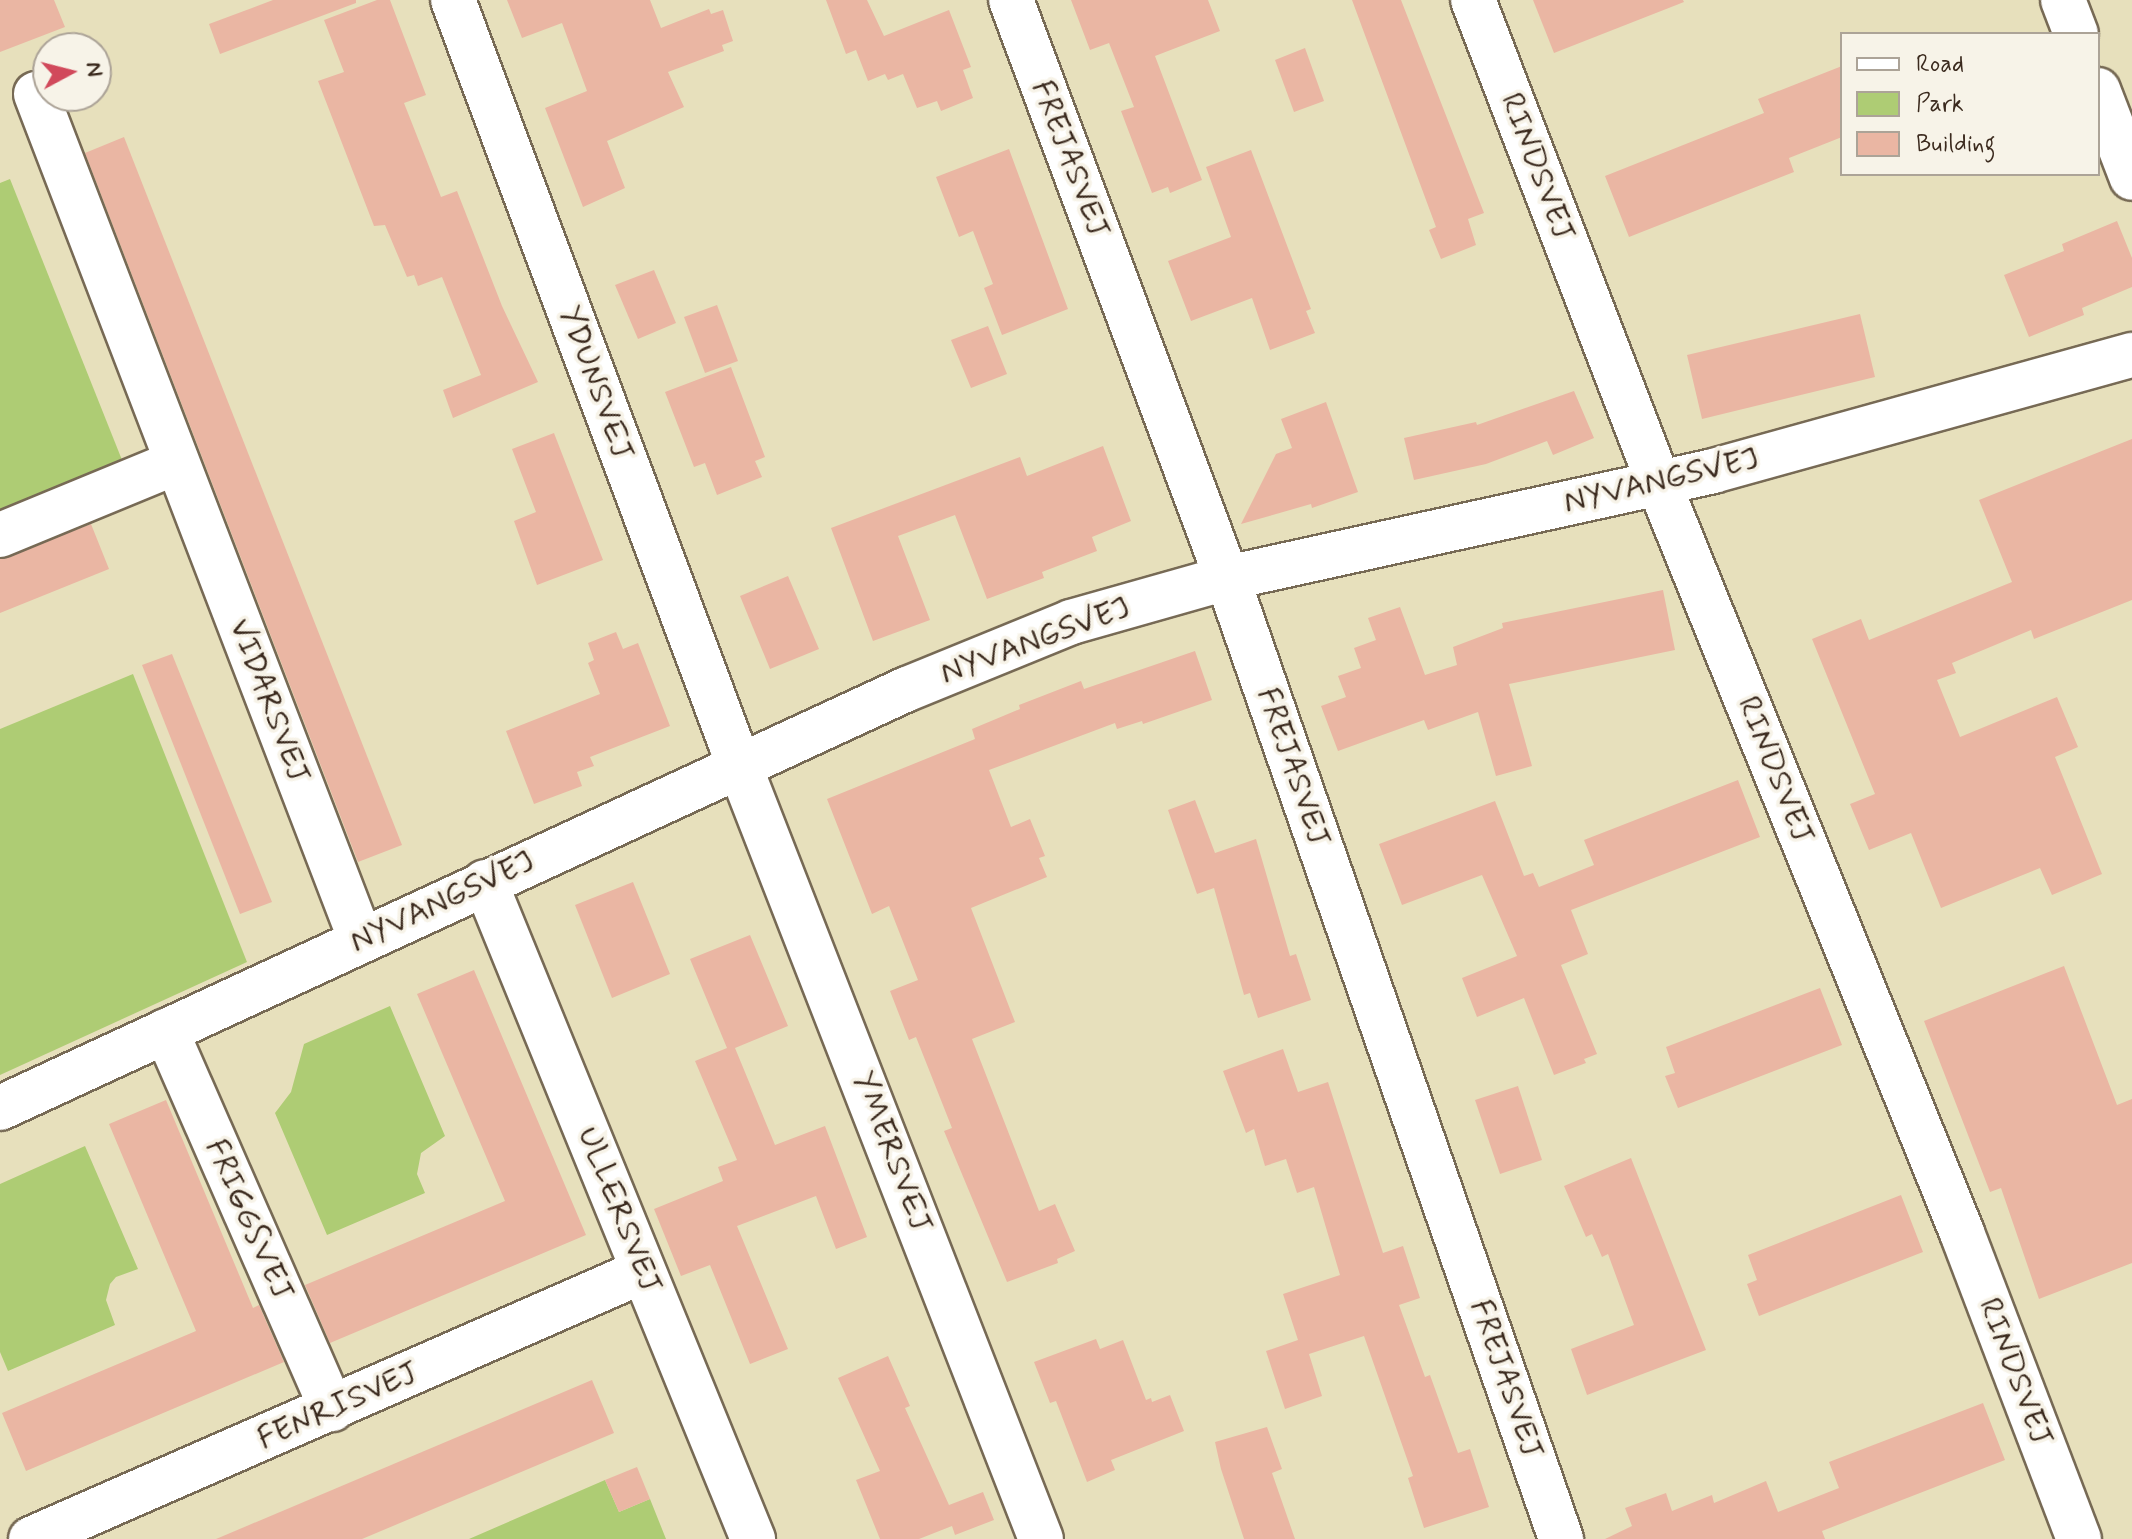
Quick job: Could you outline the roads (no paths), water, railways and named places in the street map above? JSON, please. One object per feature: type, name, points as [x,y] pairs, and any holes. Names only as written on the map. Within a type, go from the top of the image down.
[{"type":"street","name":"YDUNSVEJ","points":[[453,0],[741,765]]},
{"type":"street","name":"FREJASVEJ","points":[[1011,0],[1227,578],[1561,1539]]},
{"type":"street","name":"RINDSVEJ","points":[[1473,0],[1659,484],[1956,1218],[2079,1539]]},
{"type":"street","points":[[2063,0],[2075,32]]},
{"type":"street","points":[[2100,95],[2132,178]]},
{"type":"street","name":"VIDARSVEJ","points":[[43,112],[361,940]]},
{"type":"street","name":"NYVANGSVEJ","points":[[0,1108],[907,689],[1071,622],[1227,578],[1659,484],[2132,355]]},
{"type":"street","points":[[0,535],[177,462]]},
{"type":"street","name":"YMERSVEJ","points":[[741,765],[1041,1539]]},
{"type":"street","name":"ULLERSVEJ","points":[[485,882],[753,1539]]},
{"type":"street","name":"FRIGGSVEJ","points":[[166,1031],[332,1409]]},
{"type":"street","name":"FENRISVEJ","points":[[31,1539],[643,1271]]},
{"type":"street","points":[[0,1531],[3,1539]]}]
